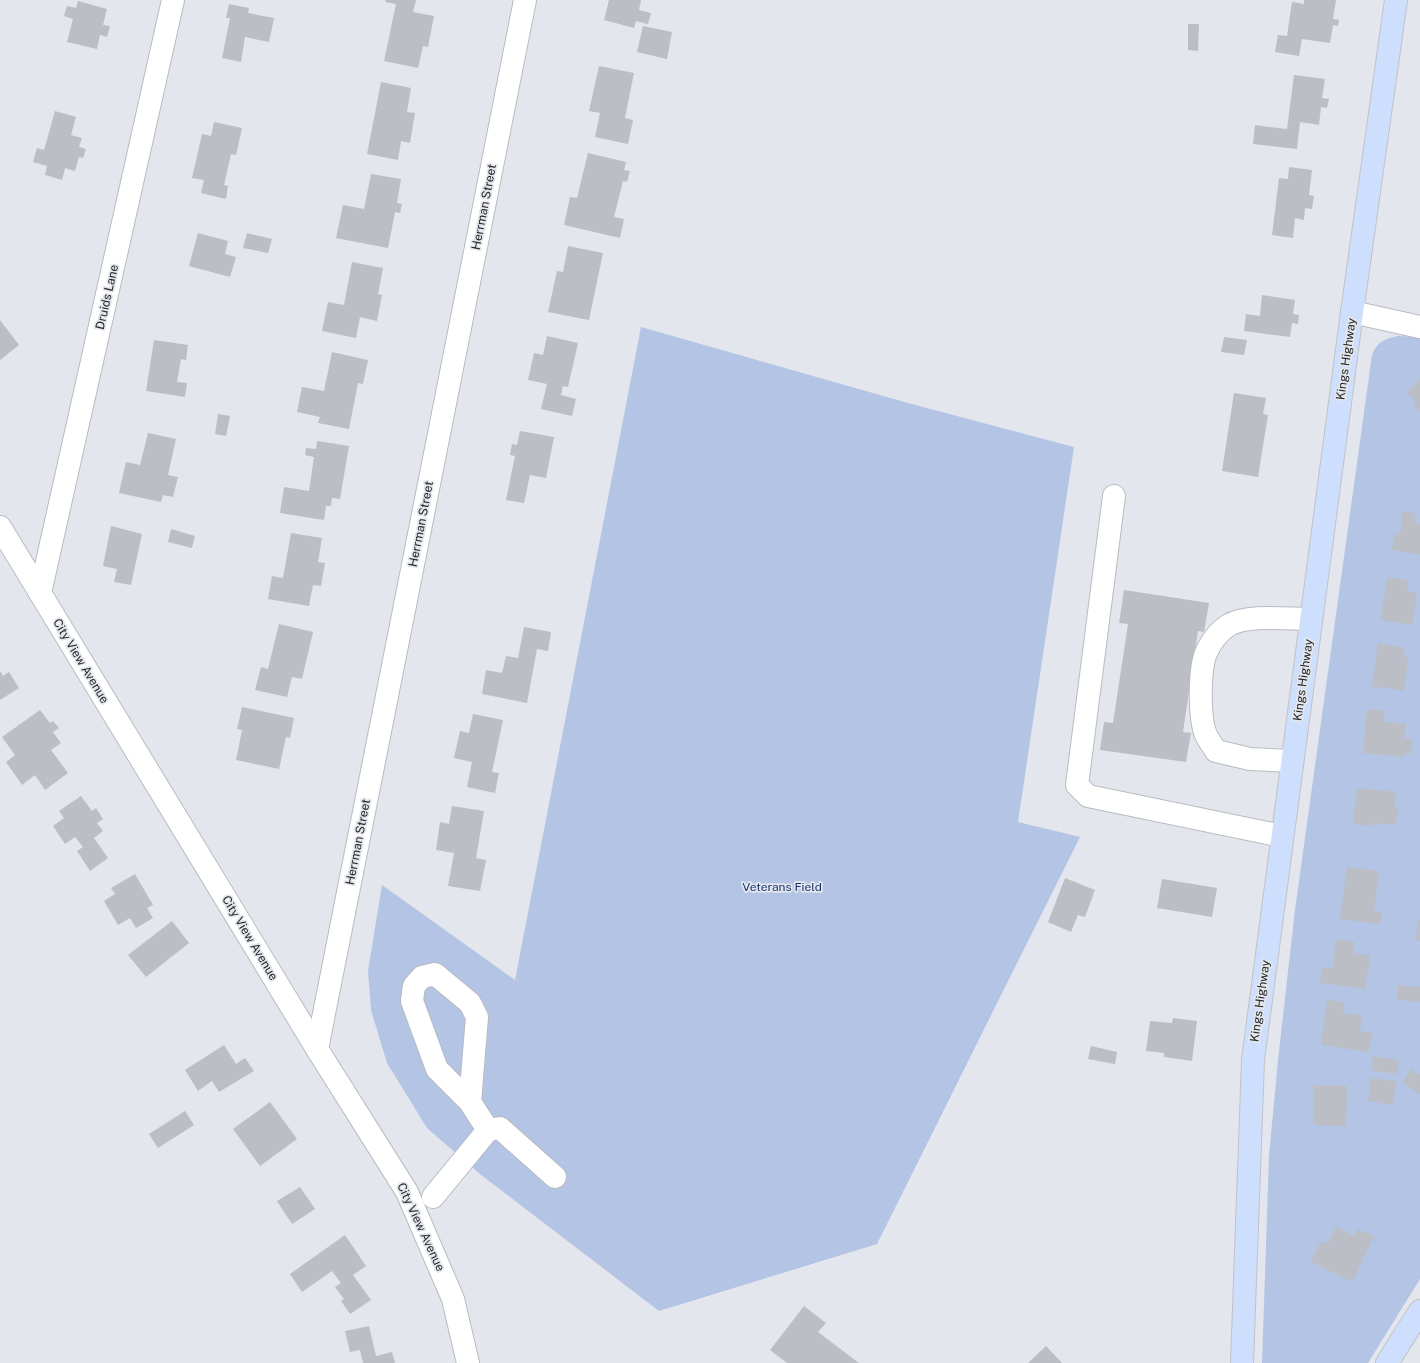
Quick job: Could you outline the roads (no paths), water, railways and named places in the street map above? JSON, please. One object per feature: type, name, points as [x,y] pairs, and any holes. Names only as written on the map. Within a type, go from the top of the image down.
[{"type":"main road","name":"Kings Highway","points":[[1242,1363],[1252,1060],[1352,312],[1396,0]]},
{"type":"main road","points":[[1388,1363],[1420,1312]]},
{"type":"street","name":"Druids Lane","points":[[40,593],[173,0]]},
{"type":"street","name":"Herrman Street","points":[[318,1049],[525,0]]},
{"type":"street","points":[[1352,312],[1420,327]]},
{"type":"street","points":[[1114,496],[1077,785],[1088,796],[1282,836]]},
{"type":"street","name":"City View Avenue","points":[[0,527],[318,1049],[408,1192],[453,1299],[468,1363]]},
{"type":"street","points":[[1292,762],[1250,759],[1216,751],[1206,735],[1201,713],[1206,654],[1216,636],[1229,624],[1246,619],[1311,620]]},
{"type":"street","points":[[470,1102],[477,1017],[470,1003],[435,974],[422,977],[414,986],[412,1001],[437,1069],[470,1102],[488,1130]]},
{"type":"street","points":[[433,1197],[488,1130],[500,1128],[554,1177]]},
{"type":"park label","name":"Veterans Field","points":[[782,887]]}]
